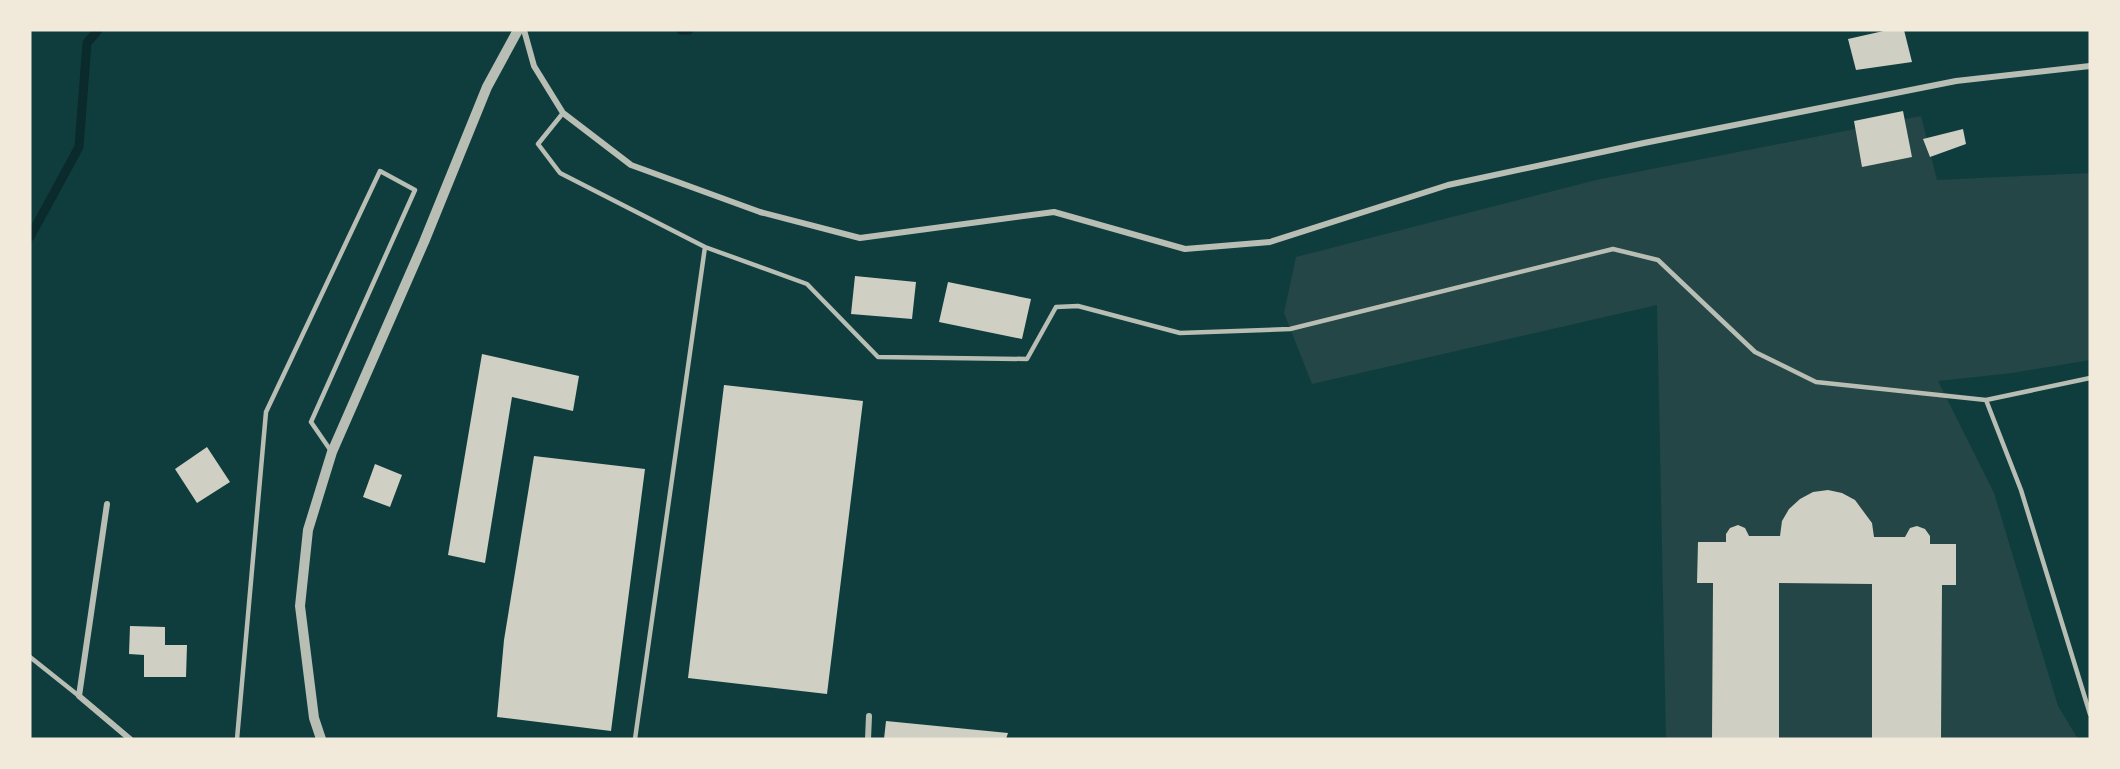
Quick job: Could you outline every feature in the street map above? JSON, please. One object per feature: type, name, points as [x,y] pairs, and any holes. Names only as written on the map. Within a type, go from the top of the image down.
[{"type":"street","points":[[321,739],[314,718],[300,606],[308,530],[332,452],[424,242],[487,87],[518,30]]},
{"type":"street","points":[[524,30],[534,66],[563,113],[631,165],[760,212],[860,238],[1054,212],[1185,249],[1270,242],[1448,185],[1644,143],[1956,81],[2090,66]]},
{"type":"street","points":[[107,504],[80,696],[130,739]]},
{"type":"street","points":[[868,739],[869,716]]},
{"type":"lane","points":[[563,113],[538,144],[560,173],[705,247],[807,284],[878,357],[1027,359],[1056,307],[1078,306],[1180,333],[1290,329],[1613,249],[1658,260],[1755,352],[1816,382],[1986,400],[2090,378]]},
{"type":"lane","points":[[237,739],[266,412],[380,171],[415,190],[311,422],[332,452]]},
{"type":"lane","points":[[635,739],[705,247]]},
{"type":"lane","points":[[1986,400],[2020,490],[2090,714]]},
{"type":"lane","points":[[30,657],[80,696]]},
{"type":"shaded area","points":[[1921,116],[1937,180],[2090,173],[2090,360],[2012,373],[1938,381],[1994,493],[2058,706],[2078,739],[1666,739],[1657,305],[1312,384],[1284,313],[1296,257],[1596,180]]},
{"type":"building","points":[[1888,30],[1904,30],[1912,62],[1856,70],[1848,39]]},
{"type":"building","points":[[1903,111],[1912,157],[1862,167],[1854,121]]},
{"type":"building","points":[[1963,129],[1966,144],[1930,157],[1923,139]]},
{"type":"building","points":[[855,276],[916,282],[912,319],[851,314]]},
{"type":"building","points":[[948,282],[1031,299],[1022,339],[939,322]]},
{"type":"building","points":[[482,354],[579,376],[573,411],[512,397],[485,563],[448,555]]},
{"type":"building","points":[[724,385],[863,401],[827,694],[688,678]]},
{"type":"building","points":[[207,447],[230,482],[197,503],[175,469]]},
{"type":"building","points":[[534,456],[645,469],[611,731],[497,717],[504,640]]},
{"type":"building","points":[[375,464],[402,475],[390,507],[363,497]]},
{"type":"building","points":[[1828,490],[1842,493],[1855,500],[1872,523],[1874,537],[1905,537],[1910,528],[1917,526],[1925,529],[1930,536],[1930,544],[1956,544],[1956,585],[1942,585],[1941,739],[1872,739],[1872,584],[1779,583],[1779,739],[1712,739],[1713,583],[1697,583],[1698,542],[1726,542],[1726,534],[1730,528],[1738,525],[1745,528],[1749,536],[1780,536],[1782,521],[1789,509],[1800,499],[1813,492]]},
{"type":"building","points":[[130,626],[165,627],[165,645],[187,645],[186,677],[144,677],[144,655],[129,654]]},
{"type":"building","points":[[886,721],[1008,733],[1006,739],[884,739]]},
{"type":"waterway","points":[[30,237],[79,147],[87,43],[98,30]]},
{"type":"waterway","points":[[681,30],[689,30]]}]
